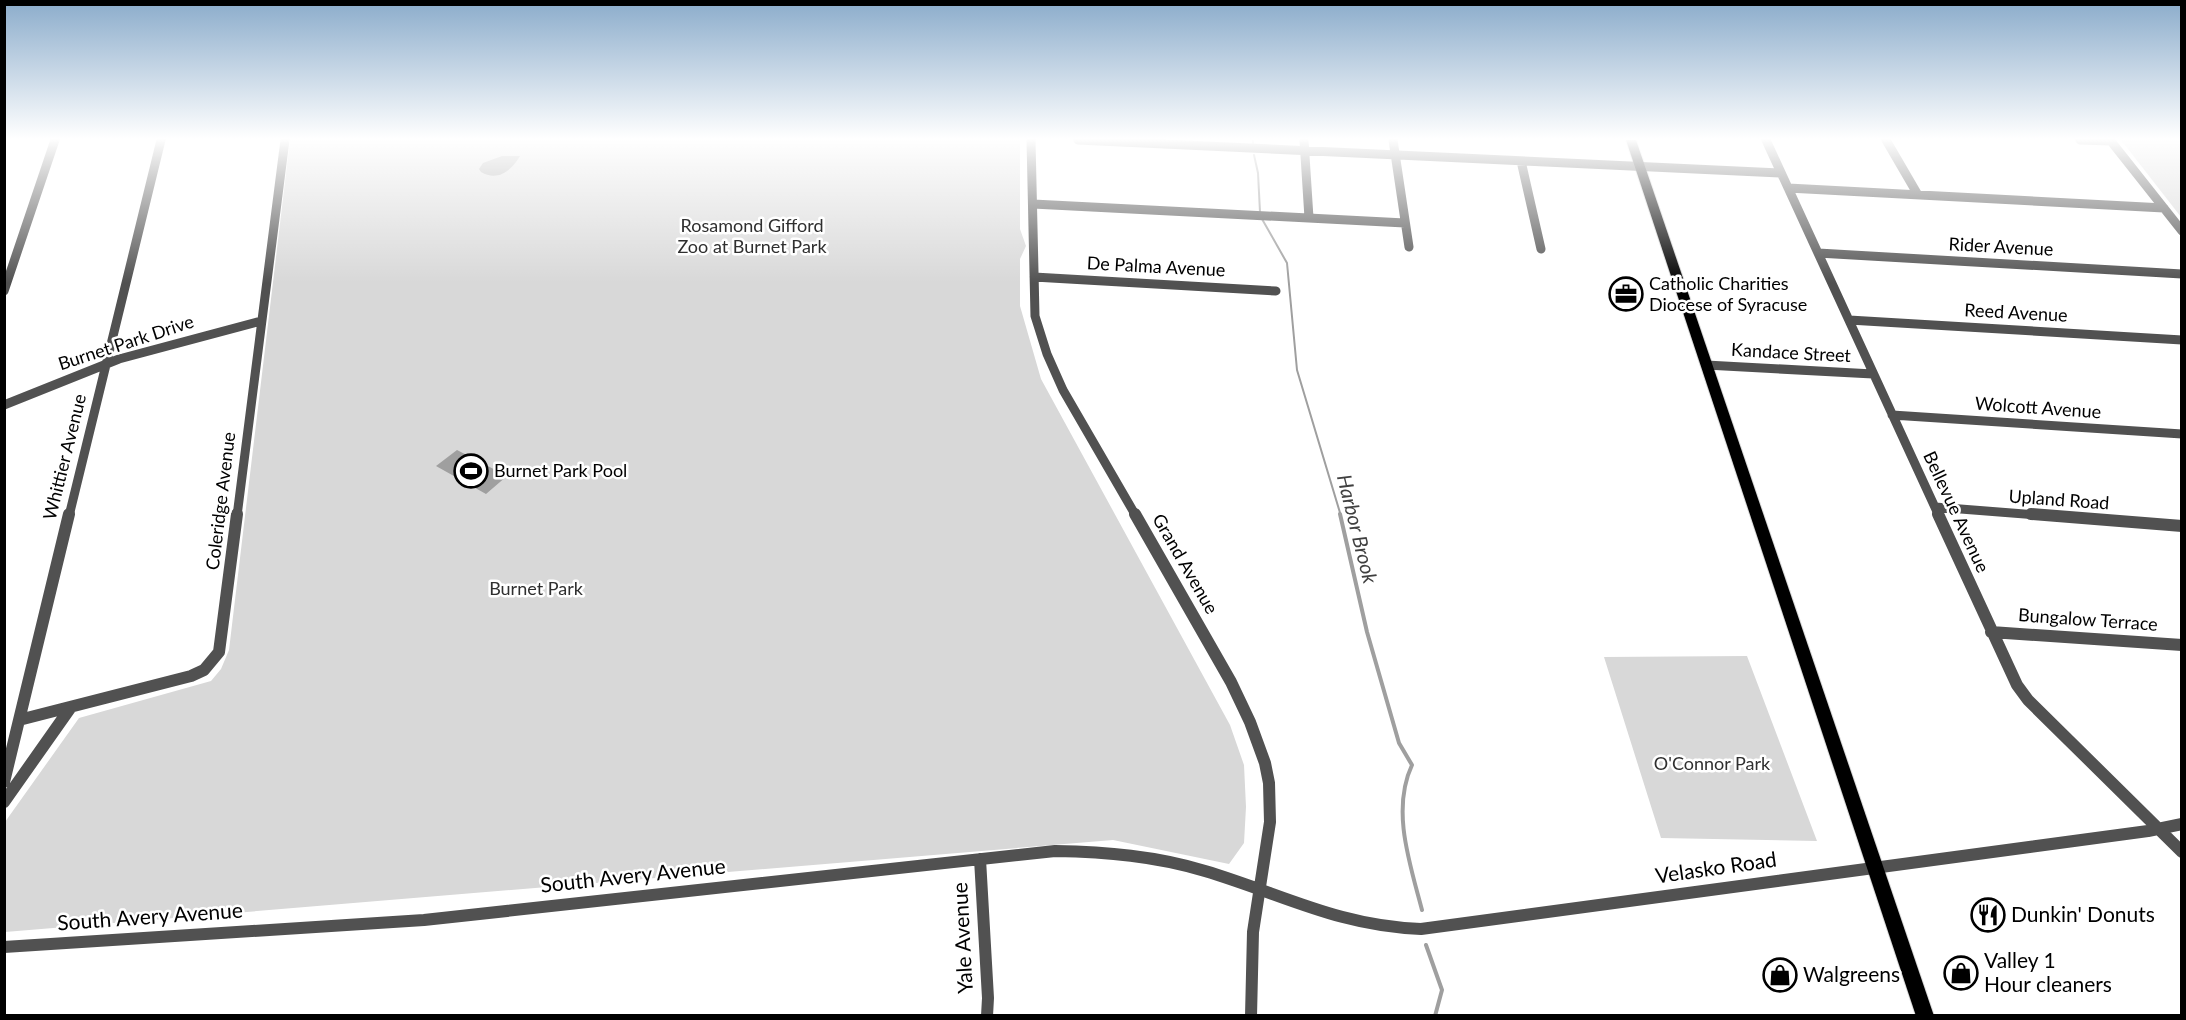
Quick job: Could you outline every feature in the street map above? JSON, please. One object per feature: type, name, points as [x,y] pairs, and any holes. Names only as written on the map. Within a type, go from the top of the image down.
[{"type":"main road","points":[[1647,188],[1925,1016]]},
{"type":"street","points":[[4,291],[39,188]]},
{"type":"street","name":"Whittier Avenue","points":[[4,782],[149,188]]},
{"type":"street","name":"Coleridge Avenue","points":[[19,720],[191,676],[204,670],[219,652],[279,188]]},
{"type":"street","name":"Grand Avenue","points":[[1033,188],[1035,316],[1061,390],[1205,634],[1250,717],[1265,765],[1271,805],[1269,836],[1254,919],[1250,969],[1251,1016]]},
{"type":"street","points":[[1307,188],[1309,218]]},
{"type":"street","points":[[1400,188],[1408,247]]},
{"type":"street","points":[[1527,188],[1541,249]]},
{"type":"street","points":[[1788,188],[2164,208]]},
{"type":"street","name":"Bellevue Avenue","points":[[1788,188],[2017,685],[2028,700],[2181,852]]},
{"type":"street","points":[[1914,188],[1918,195]]},
{"type":"street","points":[[2148,188],[2181,231]]},
{"type":"street","points":[[1033,204],[1405,223]]},
{"type":"street","points":[[2170,217],[2181,218]]},
{"type":"street","name":"Rider Avenue","points":[[1818,253],[2181,274]]},
{"type":"street","name":"De Palma Avenue","points":[[1034,277],[1276,291]]},
{"type":"street","name":"Reed Avenue","points":[[1849,320],[2181,340]]},
{"type":"street","name":"Burnet Park Drive","points":[[4,405],[106,363],[261,321]]},
{"type":"street","name":"Kandace Street","points":[[1706,365],[1873,374]]},
{"type":"street","name":"Wolcott Avenue","points":[[1892,415],[2181,434]]},
{"type":"street","name":"Upland Road","points":[[1935,507],[2181,526]]},
{"type":"street","name":"Bungalow Terrace","points":[[1992,632],[2181,645]]},
{"type":"street","points":[[4,802],[71,707]]},
{"type":"street","name":"Velasko Road","points":[[1260,891],[1303,908],[1360,924],[1420,929],[2158,829],[2181,824]]},
{"type":"street","name":"South Avery Avenue","points":[[4,947],[424,920],[1055,851],[1103,851],[1173,863],[1222,876],[1260,891]]},
{"type":"street","name":"Yale Avenue","points":[[980,859],[988,998],[987,1016]]},
{"type":"green space","name":"Burnet Park","points":[[284,188],[1020,188],[1020,229],[1026,246],[1020,259],[1020,306],[1041,379],[1230,725],[1244,765],[1246,807],[1244,843],[1229,864],[1113,840],[5,932],[5,822],[79,718],[211,681],[221,669],[229,650]]},
{"type":"green space","points":[[2158,188],[2181,188],[2181,217]]},
{"type":"green space","name":"O'Connor Park","points":[[1747,656],[1817,841],[1661,838],[1604,657]]},
{"type":"shaded area","name":"Burnet Park Pool","points":[[457,450],[507,476],[486,494],[436,466]]},
{"type":"waterway","name":"Harbor Brook","points":[[1259,188],[1260,212]]},
{"type":"waterway","name":"Harbor Brook","points":[[1262,219],[1287,263],[1297,370],[1341,516]]},
{"type":"waterway","name":"Harbor Brook","points":[[1340,514],[1367,632],[1399,743],[1412,765],[1406,782],[1403,819],[1408,856],[1422,910]]},
{"type":"waterway","name":"Harbor Brook","points":[[1426,945],[1442,990],[1435,1016]]},
{"type":"place","name":"Catholic Charities Diocese of Syracuse","points":[[1626,294]]},
{"type":"place","name":"Burnet Park Pool","points":[[471,471]]},
{"type":"place","name":"Dunkin' Donuts","points":[[1988,915]]},
{"type":"place","name":"Valley 1 Hour cleaners","points":[[1961,973]]},
{"type":"place","name":"Walgreens","points":[[1780,975]]},
{"type":"park label","name":"Rosamond Gifford Zoo at Burnet Park","points":[[752,236]]}]
